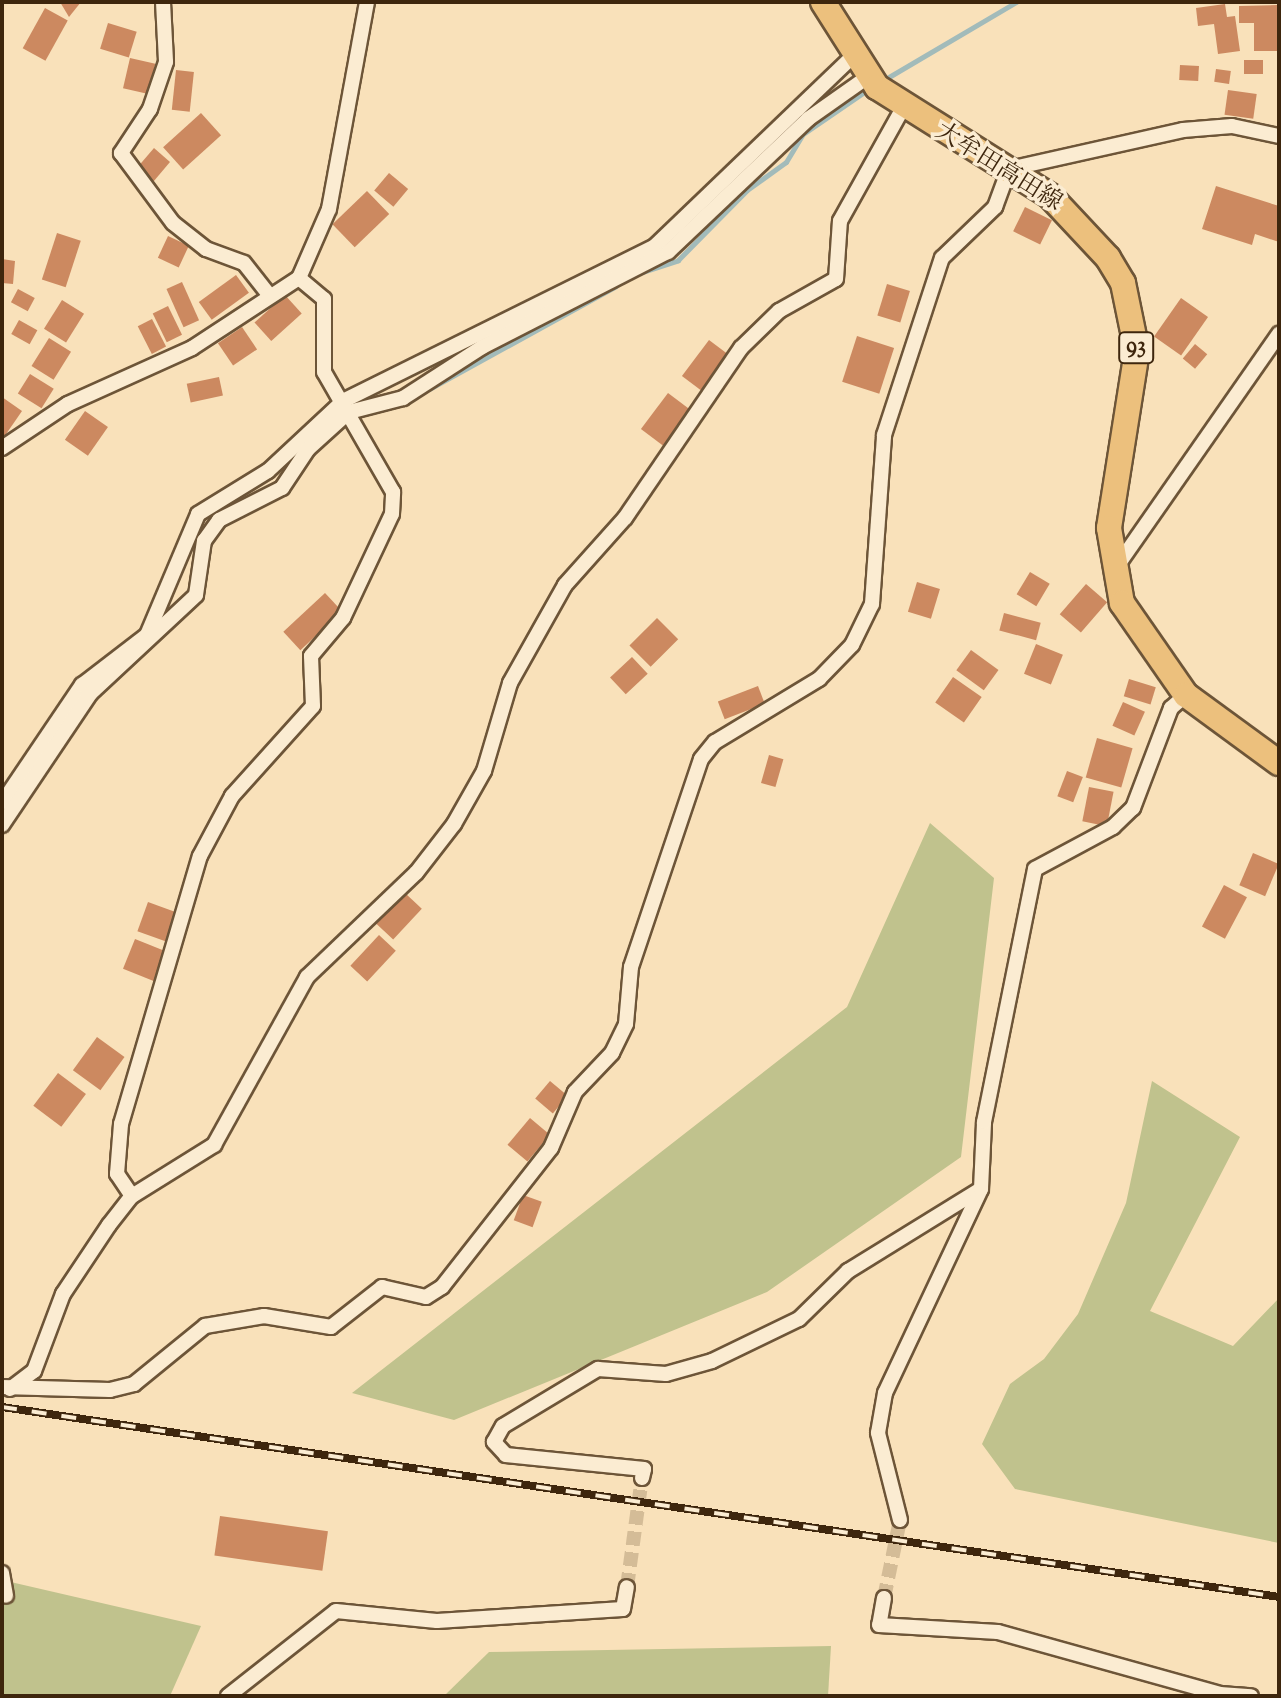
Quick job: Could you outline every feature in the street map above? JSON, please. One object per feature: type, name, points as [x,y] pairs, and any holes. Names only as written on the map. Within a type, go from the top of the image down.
[{"type":"main road","name":"大牟田高田線","points":[[823,2],[869,76],[903,108],[1009,169],[1087,228],[1123,283],[1130,308],[1136,389],[1111,500],[1112,573],[1138,632],[1186,695],[1279,763]]},
{"type":"street","points":[[163,2],[166,62],[150,109],[121,153],[173,223],[206,249],[244,263],[270,296]]},
{"type":"street","points":[[2,448],[68,404],[192,348],[299,278],[332,197],[367,2]]},
{"type":"street","points":[[2,803],[82,685],[147,635],[198,514],[268,471],[346,406],[655,246],[854,55]]},
{"type":"street","points":[[2,825],[90,694],[196,595],[204,541],[219,520],[282,488],[308,449],[346,406],[403,398],[482,347],[668,252],[808,119],[869,76]]},
{"type":"street","points":[[6,1388],[34,1371],[63,1294],[132,1196],[214,1145],[307,977],[416,873],[454,824],[484,771],[510,683],[565,585],[625,518],[741,348],[779,311],[826,291],[836,279],[840,221],[903,108]]},
{"type":"street","points":[[6,1388],[58,1394],[134,1384],[205,1326],[233,1318],[331,1327],[382,1287],[426,1297],[482,1242],[564,1128],[575,1092],[612,1053],[626,1024],[631,967],[701,759],[715,742],[819,679],[852,645],[872,604],[884,435],[909,347],[942,258],[995,207],[1009,169],[1183,130],[1232,126],[1279,136]]},
{"type":"street","points":[[132,1196],[117,1174],[121,1124],[200,856],[232,796],[313,706],[311,656],[343,618],[392,514],[393,492],[324,372],[324,299],[299,278]]},
{"type":"street","points":[[1112,573],[1279,334]]},
{"type":"street","points":[[900,1520],[878,1433],[885,1393],[981,1189],[984,1122],[1035,869],[1113,827],[1133,808],[1171,708],[1186,695]]},
{"type":"street","points":[[642,1478],[644,1469],[506,1455],[494,1442],[503,1426],[598,1369],[666,1374],[712,1361],[799,1319],[848,1271],[981,1189]]},
{"type":"street","points":[[2,1573],[6,1596]]},
{"type":"street","points":[[228,1696],[336,1611],[437,1621],[623,1609],[627,1587]]},
{"type":"street","points":[[884,1598],[879,1625],[998,1632],[1220,1694],[1251,1696]]},
{"type":"green space","points":[[930,823],[994,878],[961,1157],[767,1292],[454,1420],[352,1393],[847,1007]]},
{"type":"green space","points":[[1152,1081],[1240,1137],[1150,1311],[1233,1346],[1279,1298],[1279,1543],[1015,1489],[982,1444],[1010,1384],[1044,1359],[1078,1314],[1126,1203]]},
{"type":"green space","points":[[2,1580],[201,1626],[170,1696],[2,1696]]},
{"type":"green space","points":[[831,1646],[828,1696],[444,1696],[489,1652]]},
{"type":"building","points":[[60,2],[81,2],[69,17]]},
{"type":"building","points":[[1225,4],[1227,17],[1235,16],[1240,51],[1218,54],[1214,24],[1198,26],[1196,8]]},
{"type":"building","points":[[1277,5],[1279,51],[1254,51],[1254,23],[1239,23],[1239,6]]},
{"type":"building","points":[[45,8],[68,21],[45,61],[23,48]]},
{"type":"building","points":[[108,23],[137,32],[129,58],[100,49]]},
{"type":"building","points":[[130,58],[155,64],[148,94],[123,88]]},
{"type":"building","points":[[1244,60],[1263,60],[1263,74],[1244,74]]},
{"type":"building","points":[[1180,65],[1199,66],[1198,81],[1179,80]]},
{"type":"building","points":[[1216,69],[1231,71],[1229,84],[1214,82]]},
{"type":"building","points":[[176,70],[194,72],[190,112],[172,110]]},
{"type":"building","points":[[1228,90],[1257,94],[1253,119],[1225,115]]},
{"type":"building","points":[[201,113],[221,135],[183,169],[163,147]]},
{"type":"building","points":[[154,148],[170,162],[148,188],[136,169]]},
{"type":"building","points":[[389,173],[408,189],[393,207],[374,191]]},
{"type":"building","points":[[1216,186],[1279,206],[1279,242],[1255,234],[1252,245],[1202,229]]},
{"type":"building","points":[[367,191],[389,214],[355,247],[332,224]]},
{"type":"building","points":[[1025,207],[1052,220],[1040,244],[1013,231]]},
{"type":"building","points":[[57,233],[81,241],[66,287],[42,280]]},
{"type":"building","points":[[168,236],[189,246],[179,267],[158,258]]},
{"type":"building","points":[[2,259],[15,261],[13,284],[2,283]]},
{"type":"building","points":[[236,275],[249,293],[212,320],[199,302]]},
{"type":"building","points":[[182,282],[199,320],[184,327],[166,289]]},
{"type":"building","points":[[887,284],[910,291],[900,323],[877,316]]},
{"type":"building","points":[[18,289],[35,298],[28,311],[11,302]]},
{"type":"building","points":[[285,295],[302,314],[271,341],[255,322]]},
{"type":"building","points":[[1181,298],[1208,317],[1181,355],[1154,337]]},
{"type":"building","points":[[62,300],[84,314],[66,343],[44,329]]},
{"type":"building","points":[[168,306],[182,335],[167,342],[153,313]]},
{"type":"building","points":[[152,319],[166,347],[152,354],[138,326]]},
{"type":"building","points":[[19,320],[37,330],[30,344],[11,334]]},
{"type":"building","points":[[242,327],[257,349],[233,366],[218,343]]},
{"type":"building","points":[[857,336],[894,348],[879,394],[842,382]]},
{"type":"building","points":[[49,338],[71,352],[54,380],[32,366]]},
{"type":"building","points":[[709,340],[733,358],[706,394],[682,376]]},
{"type":"building","points":[[1195,344],[1207,354],[1195,369],[1183,359]]},
{"type":"building","points":[[30,374],[54,389],[42,408],[18,394]]},
{"type":"building","points":[[219,377],[223,396],[191,402],[187,384]]},
{"type":"building","points":[[668,393],[692,411],[665,447],[641,429]]},
{"type":"building","points":[[2,397],[22,411],[2,440]]},
{"type":"building","points":[[85,411],[108,427],[88,456],[65,440]]},
{"type":"building","points":[[1030,572],[1050,584],[1036,606],[1017,594]]},
{"type":"building","points":[[917,582],[940,589],[931,619],[908,612]]},
{"type":"building","points":[[1086,584],[1107,602],[1081,633],[1060,614]]},
{"type":"building","points":[[325,593],[342,611],[300,650],[283,632]]},
{"type":"building","points":[[1004,613],[1041,623],[1036,640],[999,630]]},
{"type":"building","points":[[657,618],[678,639],[651,667],[629,646]]},
{"type":"building","points":[[1036,644],[1063,655],[1051,685],[1024,674]]},
{"type":"building","points":[[971,650],[999,670],[984,690],[956,670]]},
{"type":"building","points":[[632,657],[648,674],[626,694],[610,677]]},
{"type":"building","points":[[953,677],[982,697],[964,722],[935,702]]},
{"type":"building","points":[[1129,679],[1156,687],[1151,704],[1124,696]]},
{"type":"building","points":[[758,686],[765,704],[725,719],[718,701]]},
{"type":"building","points":[[1123,702],[1145,712],[1134,736],[1112,726]]},
{"type":"building","points":[[1097,738],[1133,748],[1121,788],[1086,777]]},
{"type":"building","points":[[769,755],[783,759],[775,787],[761,783]]},
{"type":"building","points":[[1067,771],[1083,777],[1073,802],[1057,796]]},
{"type":"building","points":[[1089,787],[1114,792],[1107,826],[1082,821]]},
{"type":"building","points":[[1253,853],[1279,864],[1265,896],[1239,885]]},
{"type":"building","points":[[1224,885],[1247,897],[1225,939],[1202,926]]},
{"type":"building","points":[[405,893],[422,909],[393,939],[376,924]]},
{"type":"building","points":[[148,902],[181,914],[170,943],[137,931]]},
{"type":"building","points":[[379,935],[396,951],[367,981],[350,966]]},
{"type":"building","points":[[135,939],[167,952],[155,982],[123,969]]},
{"type":"building","points":[[97,1037],[125,1057],[100,1090],[73,1070]]},
{"type":"building","points":[[58,1073],[86,1094],[61,1127],[33,1106]]},
{"type":"building","points":[[550,1081],[568,1096],[553,1113],[535,1099]]},
{"type":"building","points":[[530,1118],[550,1135],[527,1162],[508,1145]]},
{"type":"building","points":[[523,1195],[542,1202],[533,1227],[514,1220]]},
{"type":"building","points":[[220,1516],[328,1531],[322,1571],[214,1556]]},
{"type":"waterway","points":[[882,81],[1016,2]]},
{"type":"waterway","points":[[642,272],[678,260],[747,190],[786,162],[803,134],[870,88]]},
{"type":"waterway","points":[[429,389],[616,286]]},
{"type":"tunnel","points":[[627,1587],[642,1478]]},
{"type":"tunnel","points":[[884,1598],[900,1520]]},
{"type":"railway","points":[[2,1407],[1279,1597]]}]
